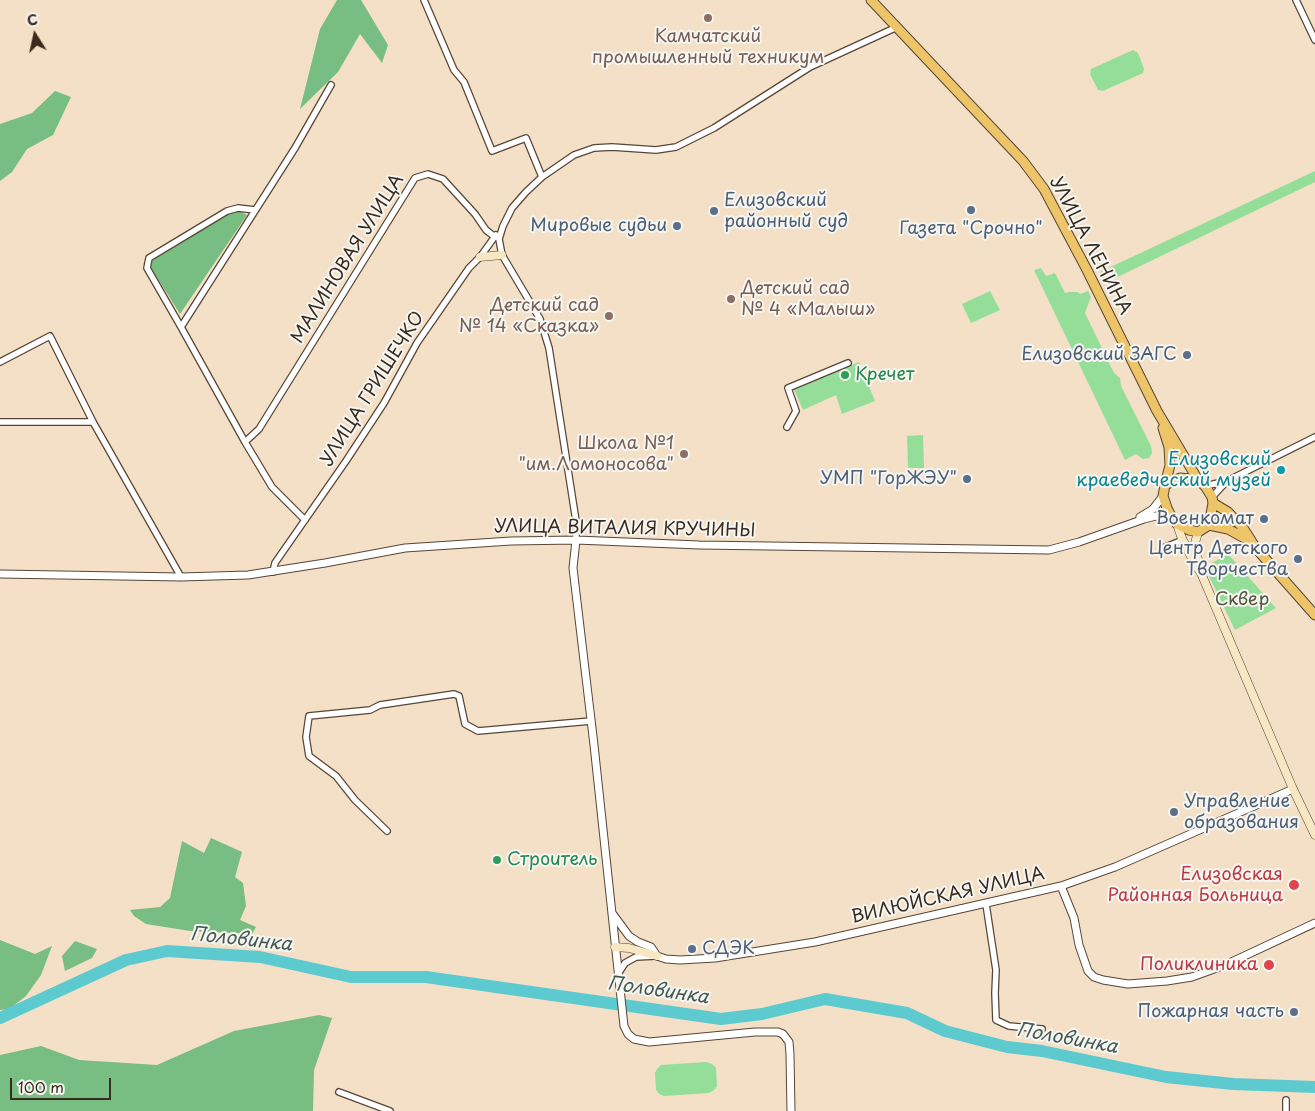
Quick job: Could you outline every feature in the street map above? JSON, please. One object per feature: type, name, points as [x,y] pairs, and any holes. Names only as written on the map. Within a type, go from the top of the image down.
[{"type":"main road","name":"УЛИЦА ЛЕНИНА","points":[[871,0],[1023,160],[1044,189],[1087,270],[1157,412],[1201,483]]},
{"type":"main road","points":[[480,257],[502,255]]},
{"type":"main road","name":"УЛИЦА ЛЕНИНА","points":[[1157,412],[1169,447],[1170,464],[1165,485]]},
{"type":"main road","points":[[1315,615],[1249,541],[1243,528],[1228,512],[1212,500],[1201,483],[1180,478],[1165,485],[1164,496],[1174,521],[1201,574],[1293,789],[1315,835]]},
{"type":"main road","points":[[1209,525],[1212,500]]},
{"type":"main road","points":[[1174,521],[1189,530],[1198,532]]},
{"type":"main road","points":[[1201,574],[1200,564],[1194,552],[1194,543],[1198,532],[1209,525],[1228,529],[1249,541]]},
{"type":"main road","points":[[615,948],[629,948],[657,956]]},
{"type":"street","points":[[424,0],[454,70],[464,82],[492,151],[526,138],[542,177]]},
{"type":"street","points":[[1296,0],[1315,40]]},
{"type":"street","name":"УЛИЦА ГРИШЕЧКО","points":[[273,572],[276,563],[381,409],[417,343],[469,268],[496,237],[512,208],[542,177],[568,159],[594,148],[612,147],[656,150],[676,147],[714,128],[810,67],[897,27]]},
{"type":"street","points":[[181,327],[295,148],[331,85]]},
{"type":"street","name":"МАЛИНОВАЯ УЛИЦА","points":[[244,442],[259,429],[415,178],[428,174],[443,179],[475,214],[486,230],[496,237]]},
{"type":"street","points":[[255,210],[238,208],[227,211],[149,258],[147,268],[244,442],[272,487],[305,520]]},
{"type":"street","points":[[502,226],[499,239],[502,255],[540,319],[549,348],[576,521],[573,568],[624,1026],[628,1034],[634,1039],[649,1042],[755,1032],[778,1032],[783,1034],[789,1042],[791,1111]]},
{"type":"street","points":[[0,362],[50,336],[93,422],[180,577]]},
{"type":"street","points":[[787,427],[796,411],[788,388],[848,363]]},
{"type":"street","points":[[0,422],[93,422]]},
{"type":"street","points":[[1201,483],[1227,481],[1315,437]]},
{"type":"street","points":[[1212,500],[1227,481]]},
{"type":"street","name":"УЛИЦА ВИТАЛИЯ КРУЧИНЫ","points":[[1128,524],[1152,509],[1164,496]]},
{"type":"street","name":"УЛИЦА ВИТАЛИЯ КРУЧИНЫ","points":[[0,574],[180,577],[248,575],[428,546],[576,540],[699,545],[1049,550],[1080,542],[1156,516],[1174,521]]},
{"type":"street","points":[[1163,548],[1183,540]]},
{"type":"street","points":[[387,831],[355,800],[336,776],[309,756],[306,737],[309,716],[370,710],[380,705],[454,694],[459,696],[465,724],[478,731],[591,724]]},
{"type":"street","name":"ВИЛЮЙСКАЯ УЛИЦА","points":[[612,913],[626,933],[638,942],[651,947],[657,956],[680,960],[724,956],[815,942],[1062,886],[1114,866],[1293,789]]},
{"type":"street","points":[[1062,886],[1074,918],[1079,945],[1088,971],[1094,977],[1103,980],[1128,984],[1192,977],[1224,965],[1315,923]]},
{"type":"street","points":[[986,904],[996,970],[996,1020],[1008,1026],[1042,1030]]},
{"type":"street","points":[[619,976],[625,963],[636,957],[657,956]]},
{"type":"street","points":[[339,1092],[390,1111]]},
{"type":"street","points":[[1286,1100],[1286,1111]]},
{"type":"green space","points":[[337,0],[361,0],[388,45],[382,63],[360,34],[338,72],[300,109],[320,29]]},
{"type":"green space","points":[[1133,50],[1138,53],[1144,69],[1143,73],[1103,91],[1098,90],[1090,74],[1091,69]]},
{"type":"green space","points":[[55,91],[71,97],[53,135],[27,149],[12,172],[0,181],[0,124],[32,113]]},
{"type":"green space","points":[[1315,171],[1315,182],[1105,283],[1100,272]]},
{"type":"green space","points":[[239,211],[247,215],[180,314],[151,268],[152,261],[226,215]]},
{"type":"green space","points":[[1041,268],[1046,276],[1055,273],[1065,293],[1078,292],[1080,294],[1088,291],[1091,297],[1085,313],[1114,373],[1120,378],[1121,386],[1151,446],[1152,453],[1149,458],[1143,459],[1136,454],[1125,460],[1034,270]]},
{"type":"green space","points":[[990,291],[1000,310],[971,323],[962,304]]},
{"type":"green space","name":"Кречет","points":[[859,362],[875,401],[842,414],[836,395],[803,410],[794,389]]},
{"type":"green space","points":[[923,435],[924,468],[908,468],[907,436]]},
{"type":"green space","name":"Сквер","points":[[1228,554],[1276,608],[1235,630],[1207,572],[1208,565]]},
{"type":"green space","points":[[211,838],[242,852],[235,877],[243,883],[246,906],[240,920],[256,927],[252,934],[190,931],[146,924],[134,916],[130,910],[160,907],[170,898],[182,841],[204,853]]},
{"type":"green space","points":[[0,940],[35,954],[52,946],[41,975],[26,996],[9,1009],[0,1010]]},
{"type":"green space","points":[[75,941],[97,949],[92,958],[65,971],[62,956]]},
{"type":"green space","points":[[319,1015],[332,1018],[314,1070],[313,1111],[0,1111],[0,1055],[41,1046],[79,1060],[157,1065],[234,1031]]},
{"type":"green space","points":[[706,1062],[716,1068],[717,1086],[709,1093],[664,1096],[656,1090],[655,1073],[661,1065]]},
{"type":"waterway","name":"Половинка","points":[[0,1018],[126,960],[167,951],[260,957],[351,977],[426,977],[721,1019],[762,1014],[825,999],[907,1013],[945,1031],[1007,1047],[1042,1051],[1166,1077],[1233,1084],[1315,1087]]},
{"type":"place","name":"Камчатский промышленный техникум","points":[[708,18]]},
{"type":"place","name":"Газета \"Срочно\"","points":[[971,210]]},
{"type":"place","name":"Елизовский районный суд","points":[[714,211]]},
{"type":"place","name":"Мировые судьи","points":[[677,226]]},
{"type":"place","name":"Детский сад № 4 «Малыш»","points":[[731,299]]},
{"type":"place","name":"Детский сад № 14 «Сказка»","points":[[609,316]]},
{"type":"place","name":"Елизовский ЗАГС","points":[[1187,355]]},
{"type":"place","name":"Кречет","points":[[845,375]]},
{"type":"place","name":"Школа №1 \"им.Ломоносова\"","points":[[684,454]]},
{"type":"place","name":"Елизовский краеведческий музей","points":[[1281,470]]},
{"type":"place","name":"УМП \"ГорЖЭУ\"","points":[[967,479]]},
{"type":"place","name":"Военкомат","points":[[1264,519]]},
{"type":"place","name":"Центр Детского Творчества","points":[[1298,559]]},
{"type":"place","name":"Управление образования","points":[[1174,812]]},
{"type":"place","name":"Строитель","points":[[497,860]]},
{"type":"place","name":"Елизовская Районная Больница","points":[[1294,885]]},
{"type":"place","name":"СДЭК","points":[[692,949]]},
{"type":"place","name":"Поликлиника","points":[[1269,965]]},
{"type":"place","name":"Пожарная часть","points":[[1294,1012]]}]
